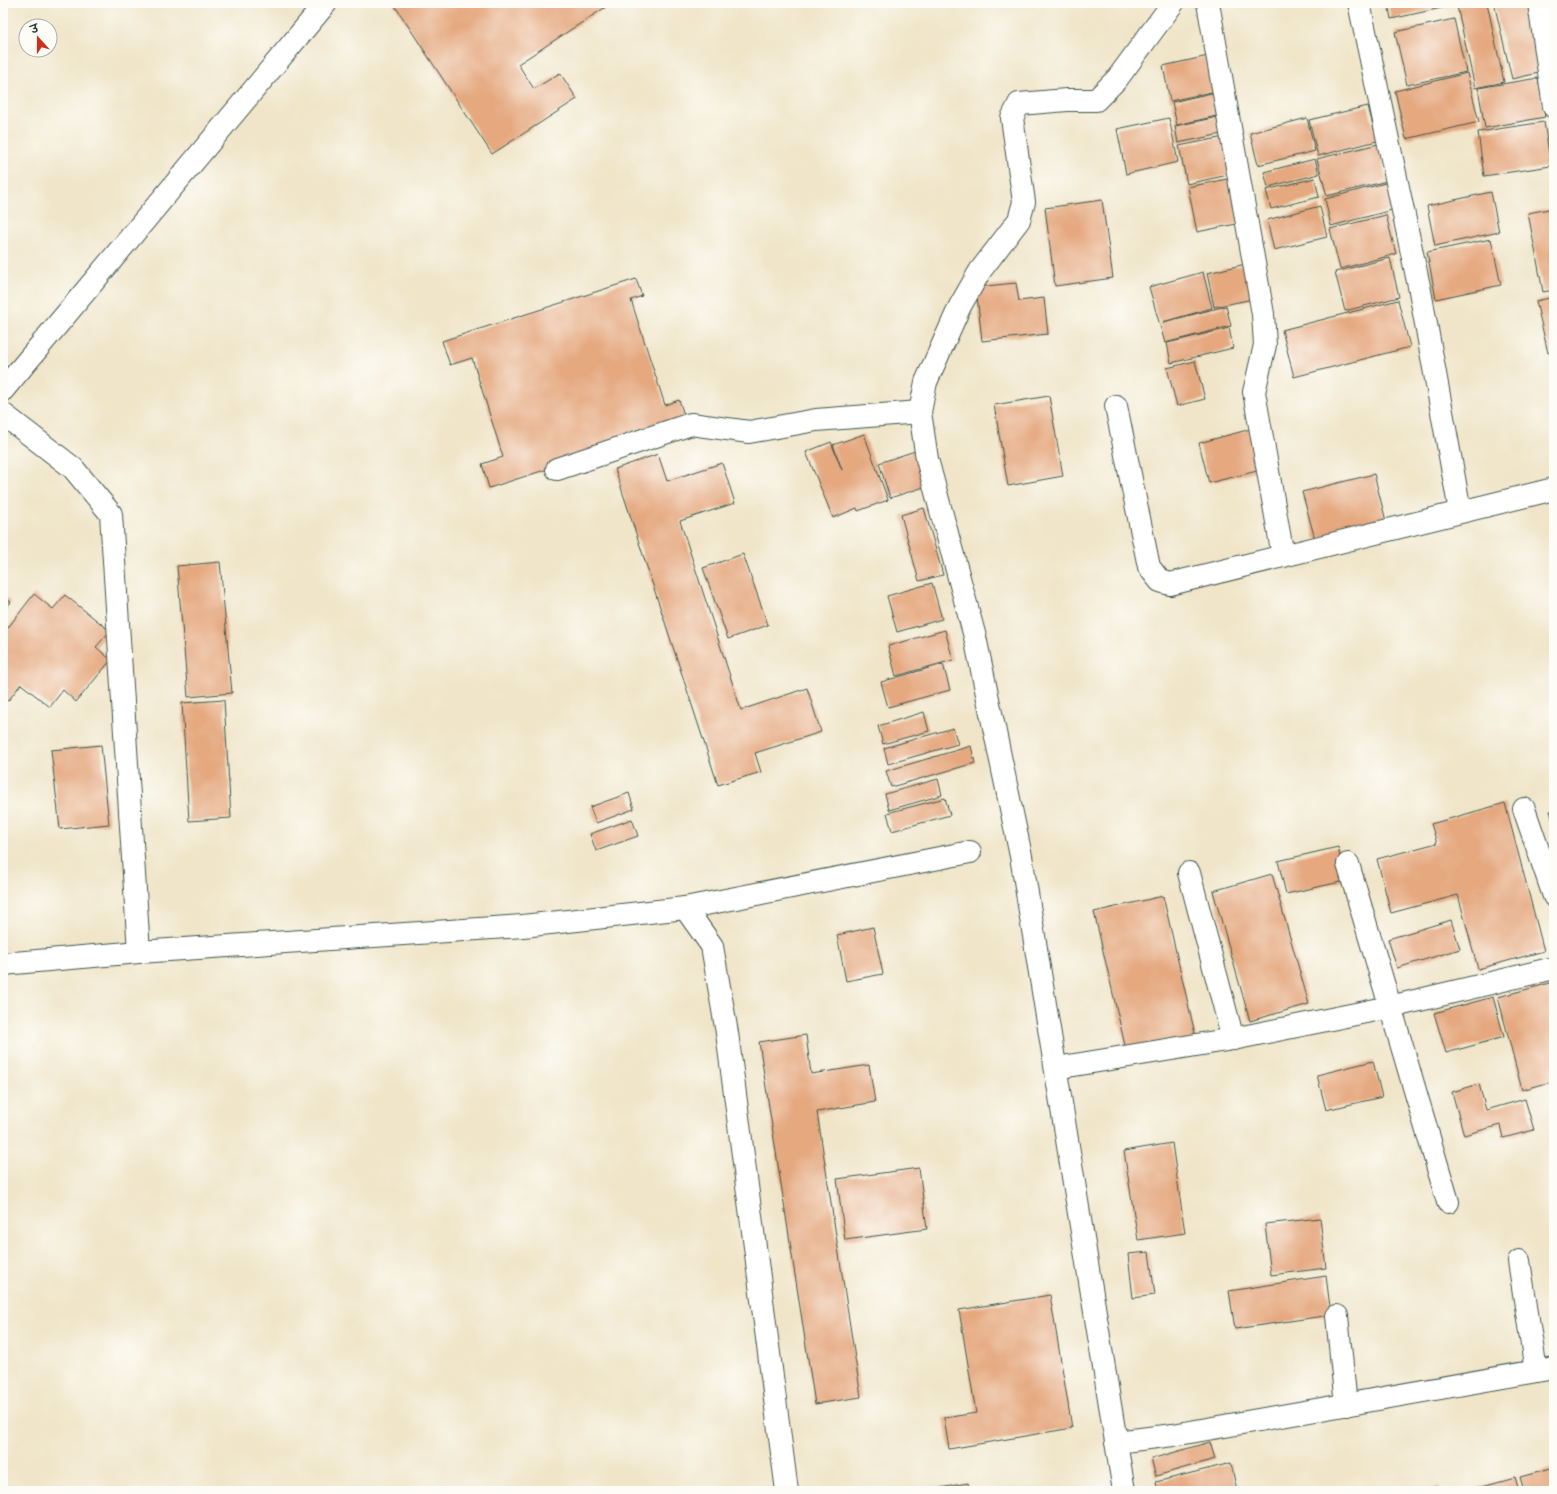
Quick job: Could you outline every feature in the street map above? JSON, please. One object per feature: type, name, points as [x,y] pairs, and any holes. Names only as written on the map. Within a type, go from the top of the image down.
[{"type":"street","points":[[3,390],[326,3]]},
{"type":"street","points":[[1124,1491],[1056,1068],[1015,826],[975,637],[928,459],[920,412],[926,382],[960,306],[980,271],[1011,234],[1019,220],[1024,202],[1012,118],[1019,104],[1067,100],[1096,100],[1117,79],[1173,3]]},
{"type":"street","points":[[1208,3],[1262,314],[1265,345],[1254,392],[1283,556]]},
{"type":"street","points":[[1359,3],[1420,291],[1460,511]]},
{"type":"street","points":[[1539,3],[1554,107]]},
{"type":"street","points":[[1116,406],[1149,567],[1160,581],[1170,584],[1460,511],[1554,489]]},
{"type":"street","points":[[557,469],[691,424],[748,432],[816,420],[920,412]]},
{"type":"street","points":[[3,414],[73,468],[111,514],[139,952]]},
{"type":"street","points":[[1524,809],[1554,896]]},
{"type":"street","points":[[3,964],[139,952],[524,926],[685,908],[970,852]]},
{"type":"street","points":[[1348,864],[1448,1202]]},
{"type":"street","points":[[1189,873],[1233,1039]]},
{"type":"street","points":[[685,908],[712,946],[727,1033],[787,1491]]},
{"type":"street","points":[[1056,1068],[1233,1039],[1390,1007],[1554,968]]},
{"type":"street","points":[[1116,1442],[1173,1435],[1545,1370],[1519,1261]]},
{"type":"street","points":[[1337,1316],[1346,1405]]},
{"type":"building","points":[[393,3],[612,3],[518,64],[534,89],[560,73],[577,99],[492,154]]},
{"type":"building","points":[[1388,3],[1454,3],[1455,5],[1391,19]]},
{"type":"building","points":[[1468,3],[1487,3],[1504,82],[1475,88],[1457,6]]},
{"type":"building","points":[[1494,3],[1527,3],[1543,72],[1512,79]]},
{"type":"building","points":[[1454,19],[1466,72],[1407,85],[1395,32]]},
{"type":"building","points":[[1208,56],[1216,91],[1170,101],[1163,66]]},
{"type":"building","points":[[1467,73],[1479,122],[1406,139],[1395,91]]},
{"type":"building","points":[[1538,78],[1545,117],[1485,128],[1478,88]]},
{"type":"building","points":[[1216,92],[1221,115],[1177,125],[1172,102]]},
{"type":"building","points":[[1368,106],[1377,141],[1318,156],[1309,120]]},
{"type":"building","points":[[1222,116],[1226,133],[1178,143],[1175,126]]},
{"type":"building","points":[[1169,118],[1178,162],[1126,174],[1117,129]]},
{"type":"building","points":[[1307,118],[1315,151],[1258,165],[1250,133]]},
{"type":"building","points":[[1544,122],[1551,166],[1484,176],[1478,132]]},
{"type":"building","points":[[1229,136],[1237,173],[1187,184],[1179,146]]},
{"type":"building","points":[[1378,144],[1387,181],[1327,196],[1317,159]]},
{"type":"building","points":[[1315,159],[1319,174],[1268,187],[1264,172]]},
{"type":"building","points":[[1232,178],[1241,223],[1197,232],[1188,187]]},
{"type":"building","points":[[1315,178],[1319,197],[1271,209],[1266,190]]},
{"type":"building","points":[[1389,182],[1396,209],[1331,226],[1325,199]]},
{"type":"building","points":[[1491,192],[1499,232],[1435,246],[1427,206]]},
{"type":"building","points":[[1102,200],[1113,278],[1055,286],[1045,208]]},
{"type":"building","points":[[1320,206],[1327,237],[1274,250],[1267,220]]},
{"type":"building","points":[[1554,208],[1554,290],[1543,292],[1528,213]]},
{"type":"building","points":[[1386,215],[1396,254],[1340,269],[1330,229]]},
{"type":"building","points":[[1491,239],[1501,285],[1436,299],[1427,252]]},
{"type":"building","points":[[1390,258],[1399,297],[1345,311],[1335,272]]},
{"type":"building","points":[[1246,264],[1253,299],[1214,307],[1207,273]]},
{"type":"building","points":[[1203,272],[1212,308],[1163,322],[1226,306],[1231,326],[1165,343],[1149,287]]},
{"type":"building","points":[[636,279],[642,296],[631,300],[665,405],[679,400],[687,424],[489,488],[482,464],[503,457],[472,358],[450,365],[442,341]]},
{"type":"building","points":[[1016,283],[1019,301],[1044,298],[1048,334],[982,341],[976,287]]},
{"type":"building","points":[[1554,297],[1554,351],[1548,353],[1536,301]]},
{"type":"building","points":[[1398,300],[1410,347],[1294,377],[1282,330]]},
{"type":"building","points":[[1229,328],[1233,348],[1171,363],[1167,343]]},
{"type":"building","points":[[1195,361],[1205,399],[1177,406],[1167,368]]},
{"type":"building","points":[[1049,396],[1063,476],[1008,486],[994,405]]},
{"type":"building","points":[[1251,429],[1261,470],[1209,483],[1199,443]]},
{"type":"building","points":[[864,434],[888,500],[858,511],[857,508],[833,518],[806,452],[831,442],[842,470],[833,445]]},
{"type":"building","points":[[915,451],[927,486],[890,498],[879,463]]},
{"type":"building","points":[[658,454],[667,481],[722,463],[735,503],[680,521],[741,710],[807,688],[821,732],[755,753],[761,772],[718,785],[615,469]]},
{"type":"building","points":[[1374,474],[1386,521],[1315,539],[1302,492]]},
{"type":"building","points":[[924,508],[943,575],[919,581],[901,515]]},
{"type":"building","points":[[743,554],[768,625],[728,639],[703,568]]},
{"type":"building","points":[[220,562],[232,693],[188,697],[177,566]]},
{"type":"building","points":[[932,583],[942,619],[897,632],[887,596]]},
{"type":"building","points":[[34,594],[53,609],[65,595],[110,631],[96,647],[111,660],[76,702],[63,690],[50,707],[21,684],[8,701],[3,697],[3,625],[7,629]]},
{"type":"building","points":[[3,596],[11,602],[3,611]]},
{"type":"building","points":[[945,630],[953,660],[896,676],[888,646]]},
{"type":"building","points":[[943,664],[950,690],[888,707],[881,682]]},
{"type":"building","points":[[224,700],[231,818],[189,821],[182,703]]},
{"type":"building","points":[[924,712],[929,731],[883,744],[878,726]]},
{"type":"building","points":[[953,728],[958,744],[888,764],[884,748]]},
{"type":"building","points":[[101,745],[109,824],[60,829],[51,750]]},
{"type":"building","points":[[971,746],[975,763],[891,787],[886,771]]},
{"type":"building","points":[[938,779],[942,795],[889,810],[885,794]]},
{"type":"building","points":[[629,793],[634,809],[596,823],[590,807]]},
{"type":"building","points":[[945,798],[950,815],[892,831],[887,813]]},
{"type":"building","points":[[1505,803],[1544,951],[1478,969],[1458,895],[1391,913],[1377,859],[1437,843],[1431,824]]},
{"type":"building","points":[[1554,810],[1554,824],[1550,811]]},
{"type":"building","points":[[632,819],[638,836],[596,851],[590,834]]},
{"type":"building","points":[[1338,847],[1345,881],[1286,894],[1278,861]]},
{"type":"building","points":[[1272,874],[1309,1004],[1250,1021],[1213,891]]},
{"type":"building","points":[[1163,896],[1196,1038],[1127,1054],[1094,912]]},
{"type":"building","points":[[1451,920],[1460,949],[1397,968],[1388,939]]},
{"type":"building","points":[[873,927],[883,974],[846,981],[837,935]]},
{"type":"building","points":[[1554,982],[1554,1081],[1522,1090],[1498,997]]},
{"type":"building","points":[[1493,997],[1504,1037],[1446,1053],[1434,1013]]},
{"type":"building","points":[[806,1035],[811,1074],[869,1065],[875,1102],[817,1112],[861,1397],[815,1404],[759,1042]]},
{"type":"building","points":[[1373,1061],[1382,1097],[1326,1110],[1317,1075]]},
{"type":"building","points":[[1479,1084],[1486,1110],[1525,1099],[1534,1130],[1503,1138],[1500,1125],[1464,1135],[1452,1092]]},
{"type":"building","points":[[1172,1143],[1185,1233],[1138,1240],[1124,1151]]},
{"type":"building","points":[[919,1168],[927,1229],[845,1240],[837,1179]]},
{"type":"building","points":[[1320,1218],[1326,1268],[1271,1275],[1265,1224]]},
{"type":"building","points":[[1149,1252],[1155,1295],[1133,1298],[1128,1254]]},
{"type":"building","points":[[1326,1276],[1331,1315],[1235,1329],[1229,1291]]},
{"type":"building","points":[[1050,1295],[1072,1428],[949,1449],[944,1418],[976,1413],[959,1310]]},
{"type":"building","points":[[1210,1442],[1215,1459],[1156,1476],[1151,1459]]},
{"type":"building","points":[[1231,1463],[1237,1491],[1158,1491],[1156,1482]]},
{"type":"building","points":[[1554,1468],[1554,1491],[1524,1491],[1520,1477]]},
{"type":"building","points":[[1515,1477],[1519,1491],[1464,1491]]},
{"type":"building","points":[[968,1483],[969,1491],[929,1491],[929,1490]]},
{"type":"building","points":[[1439,1487],[1440,1491],[1427,1491]]}]
